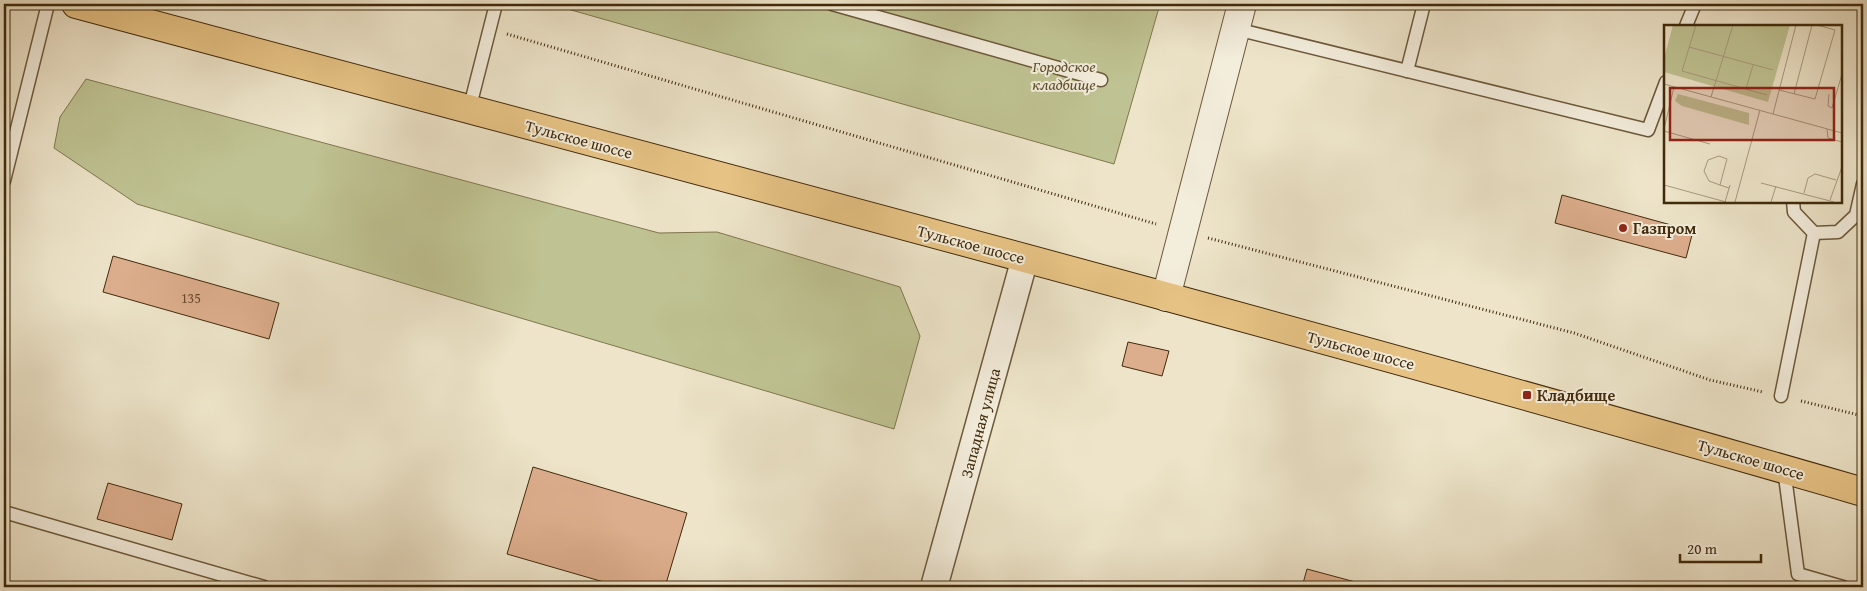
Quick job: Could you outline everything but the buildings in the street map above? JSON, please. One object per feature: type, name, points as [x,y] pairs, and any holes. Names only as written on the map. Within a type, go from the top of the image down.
[{"type":"main road","name":"Тульское шоссе","points":[[76,4],[1025,258],[1527,395],[1863,492]]},
{"type":"street","points":[[1166,297],[1239,16]]},
{"type":"street","name":"Западная улица","points":[[934,587],[1025,258]]},
{"type":"lane","points":[[4,181],[48,4]]},
{"type":"lane","points":[[469,110],[496,4]]},
{"type":"lane","points":[[832,4],[869,9],[1101,80]]},
{"type":"lane","points":[[1407,71],[1424,4]]},
{"type":"lane","points":[[1686,25],[1695,4]]},
{"type":"lane","points":[[1239,16],[1407,71],[1648,130],[1664,87]]},
{"type":"lane","points":[[1794,202],[1794,212],[1814,233],[1838,232],[1857,220],[1856,215],[1863,184]]},
{"type":"lane","points":[[1781,396],[1814,233]]},
{"type":"lane","points":[[1784,469],[1798,574],[1844,587]]},
{"type":"lane","points":[[4,512],[264,587]]},
{"type":"green space","name":"Городское кладбище","points":[[550,4],[1160,4],[1114,164]]},
{"type":"green space","points":[[86,79],[659,233],[717,232],[900,287],[920,336],[894,429],[137,204],[54,148],[60,117]]},
{"type":"place","name":"Газпром","points":[[1623,228]]},
{"type":"place","name":"Кладбище","points":[[1527,395]]}]
